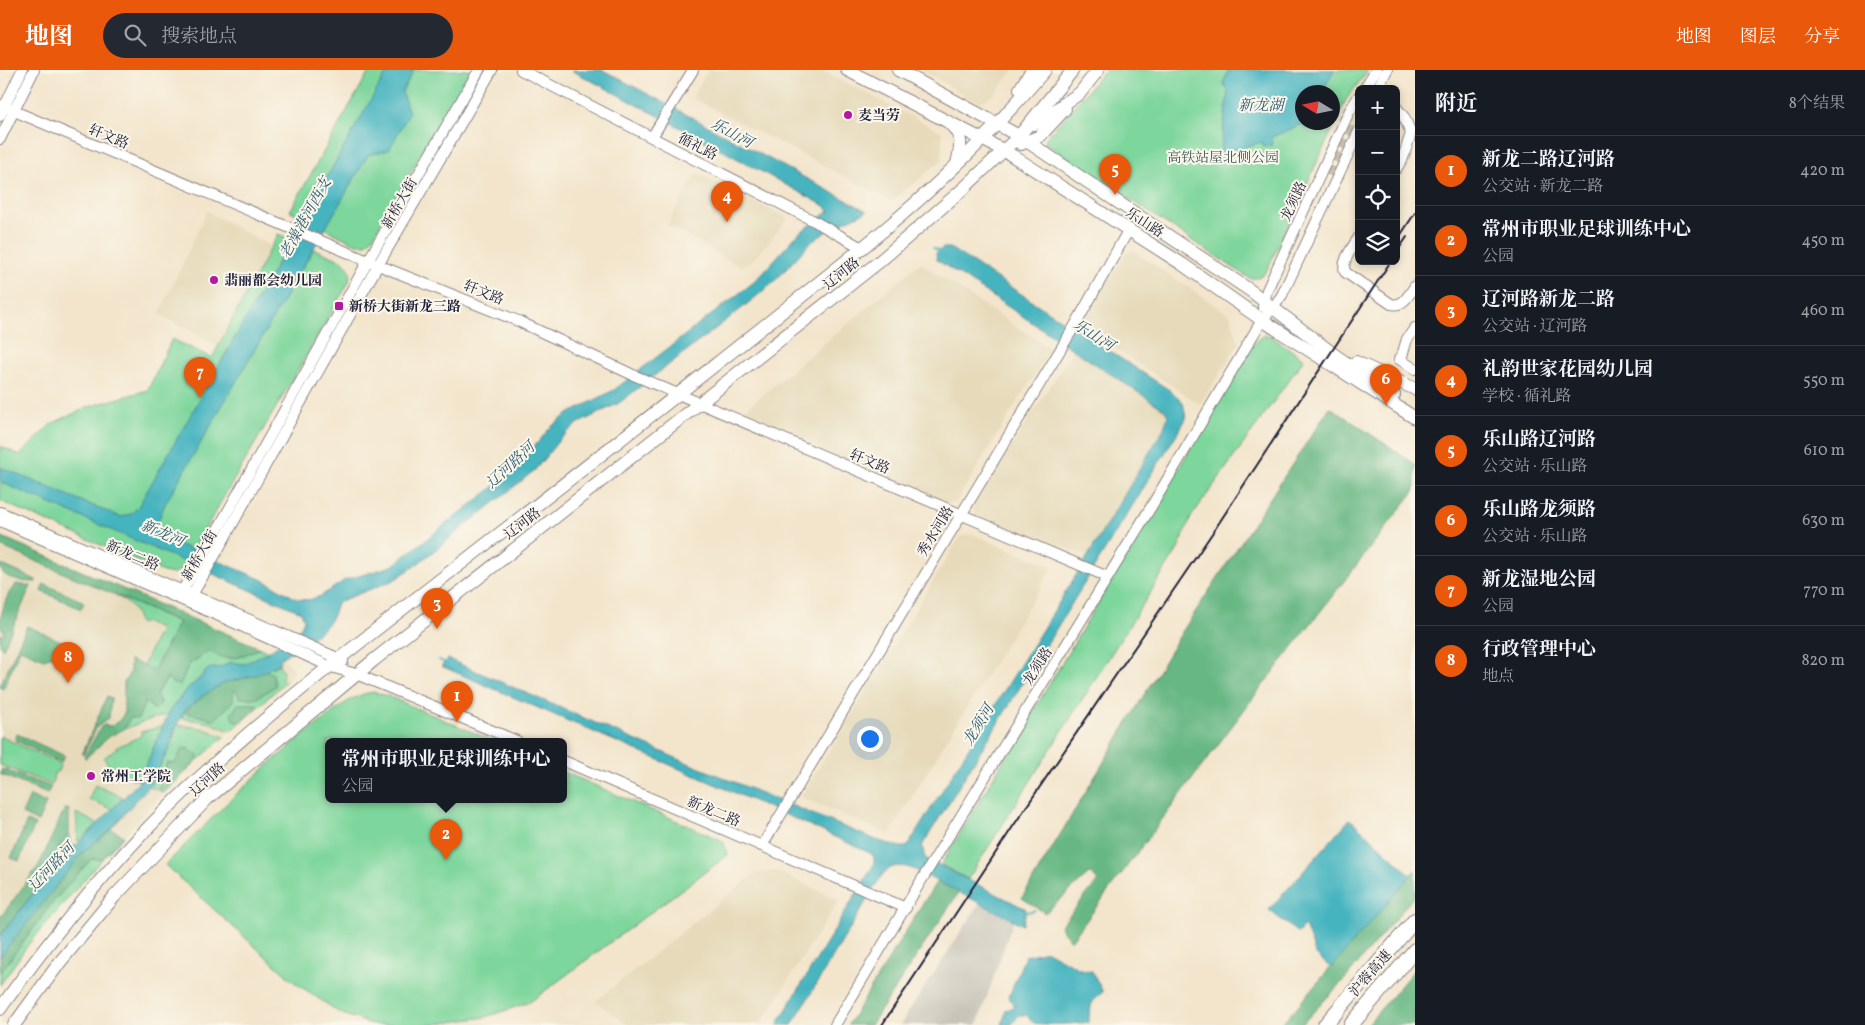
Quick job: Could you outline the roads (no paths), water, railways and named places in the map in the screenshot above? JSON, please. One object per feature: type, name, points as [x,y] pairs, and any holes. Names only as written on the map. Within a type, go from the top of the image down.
[{"type":"highway","name":"沪蓉高速","points":[[1325,1025],[1415,920]]},
{"type":"highway","name":"沪蓉高速","points":[[1351,1025],[1415,950]]},
{"type":"main road","name":"乐山路","points":[[847,70],[983,138],[1129,229],[1262,320],[1415,418]]},
{"type":"main road","name":"乐山路","points":[[898,70],[1023,139],[1251,291],[1310,337],[1415,408]]},
{"type":"main road","points":[[997,125],[1032,70]]},
{"type":"main road","name":"辽河路","points":[[0,1009],[41,951],[98,883],[192,785],[235,746],[335,663],[679,395],[862,248],[956,166],[997,125],[1045,70]]},
{"type":"main road","name":"辽河路","points":[[14,1025],[60,962],[114,897],[161,845],[214,793],[356,674],[880,261],[1004,151],[1023,139],[1074,70]]},
{"type":"main road","points":[[1023,139],[1080,93],[1098,70]]},
{"type":"main road","points":[[943,118],[956,129],[960,140],[961,148],[956,166]]},
{"type":"main road","points":[[1310,337],[1356,362],[1415,389]]},
{"type":"street","points":[[0,139],[5,110],[22,70]]},
{"type":"street","points":[[5,110],[34,70]]},
{"type":"street","name":"新桥大街","points":[[211,553],[368,261],[479,70]]},
{"type":"street","name":"新桥大街","points":[[186,595],[492,70]]},
{"type":"street","name":"循礼路","points":[[521,70],[836,232],[862,248]]},
{"type":"street","points":[[652,137],[693,70]]},
{"type":"street","points":[[1367,85],[1376,70]]},
{"type":"street","points":[[1379,85],[1387,70]]},
{"type":"street","name":"龙须路","points":[[1269,305],[1267,290],[1348,112],[1355,102]]},
{"type":"street","name":"轩文路","points":[[5,110],[378,266],[518,321],[679,395],[1108,577]]},
{"type":"street","points":[[1400,112],[1411,133],[1400,163]]},
{"type":"street","name":"龙须路","points":[[836,1025],[921,881],[1108,577],[1262,320],[1269,305],[1282,294],[1355,139]]},
{"type":"street","points":[[1269,305],[1330,176]]},
{"type":"street","name":"秀水河路","points":[[762,846],[1077,322],[1129,229]]},
{"type":"street","points":[[1355,244],[1345,262],[1343,268],[1345,272],[1391,304],[1401,304],[1415,286]]},
{"type":"street","points":[[1415,328],[1407,339],[1402,356],[1399,359],[1415,369]]},
{"type":"street","name":"新龙二路","points":[[0,512],[335,663]]},
{"type":"street","name":"新龙二路","points":[[0,521],[186,595]]},
{"type":"street","points":[[335,663],[356,674],[511,738]]},
{"type":"street","name":"新龙二路","points":[[567,762],[874,896],[906,908]]},
{"type":"water","name":"老澡港河西支","points":[[388,70],[414,70],[402,92],[409,113],[389,150],[368,155],[165,504],[156,526],[158,531],[169,536],[176,543],[263,580],[297,599],[309,600],[321,596],[345,580],[392,566],[495,486],[551,427],[568,414],[614,390],[754,282],[798,234],[827,212],[830,212],[825,206],[571,70],[603,70],[867,211],[831,228],[809,244],[774,282],[619,403],[577,424],[560,439],[535,470],[415,566],[394,580],[338,602],[332,617],[323,629],[281,658],[279,664],[256,675],[224,683],[186,709],[175,728],[170,747],[149,786],[109,831],[83,852],[0,957],[0,936],[67,850],[77,845],[139,782],[170,710],[189,687],[200,679],[208,669],[222,667],[230,662],[244,664],[268,652],[301,627],[304,620],[301,612],[0,482],[0,467],[120,517],[131,514],[138,507]]},
{"type":"water","name":"新龙湖","points":[[1229,70],[1334,70],[1326,85],[1295,85],[1295,127],[1272,137],[1272,145],[1264,147],[1262,142],[1229,151],[1228,157],[1220,157],[1228,90],[1223,83]]},
{"type":"water","points":[[943,248],[950,248],[1171,391],[1183,402],[1186,419],[922,846],[925,858],[1026,909],[1023,925],[913,869],[903,866],[891,868],[880,878],[792,1025],[777,1025],[874,864],[874,857],[870,853],[800,821],[441,666],[448,659],[683,761],[876,840],[900,847],[907,847],[1088,556],[1164,428],[1168,416],[1165,410],[937,260],[936,253]]},
{"type":"water","points":[[1350,819],[1411,875],[1331,968],[1316,955],[1305,926],[1298,933],[1269,910]]},
{"type":"water","points":[[1047,951],[1080,969],[1092,971],[1103,992],[1092,1005],[1089,1022],[1039,1024],[1034,1023],[1026,1015],[1019,1015],[1012,1024],[1002,1025],[1006,1010],[1015,1007],[1009,997],[1025,956]]},
{"type":"waterway","name":"乐山河","points":[[933,248],[939,251]]},
{"type":"waterway","points":[[439,660],[446,663]]},
{"type":"waterway","points":[[1023,913],[1035,910]]},
{"type":"tunnel","points":[[1330,176],[1355,125]]},
{"type":"railway","points":[[1400,236],[1415,213]]},
{"type":"railway","points":[[1400,247],[1407,237]]},
{"type":"railway","points":[[882,1025],[1016,822],[1213,532],[1388,265]]},
{"type":"place","name":"麦当劳","points":[[848,115]]},
{"type":"place","name":"乐山路辽河路","points":[[1115,195]]},
{"type":"place","name":"礼韵世家花园幼儿园","points":[[727,222]]},
{"type":"place","name":"翡丽都会幼儿园","points":[[214,280]]},
{"type":"place","name":"新桥大街新龙三路","points":[[339,306]]},
{"type":"place","name":"新龙湿地公园","points":[[200,398]]},
{"type":"place","name":"乐山路龙须路","points":[[1386,405]]},
{"type":"place","name":"辽河路新龙二路","points":[[437,629]]},
{"type":"place","name":"行政管理中心","points":[[68,683]]},
{"type":"place","name":"新龙二路辽河路","points":[[457,722]]},
{"type":"place","name":"常州工学院","points":[[91,776]]},
{"type":"place","name":"常州市职业足球训练中心","points":[[446,860]]},
{"type":"park label","name":"高铁站屋北侧公园","points":[[1223,157]]},
{"type":"water label","name":"辽河路河","points":[[510,465]]},
{"type":"water label","name":"新龙河","points":[[163,533]]},
{"type":"water label","name":"龙须河","points":[[978,725]]},
{"type":"water label","name":"辽河路河","points":[[51,867]]}]
